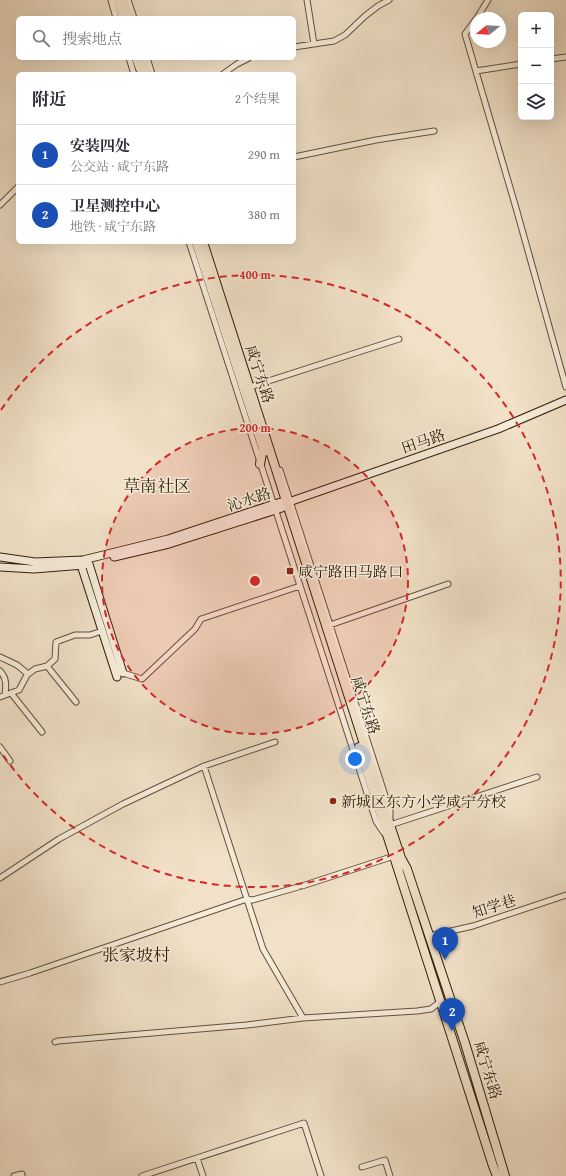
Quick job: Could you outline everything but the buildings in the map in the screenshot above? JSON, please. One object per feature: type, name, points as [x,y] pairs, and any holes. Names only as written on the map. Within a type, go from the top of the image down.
[{"type":"main road","points":[[117,0],[122,16]]},
{"type":"main road","points":[[124,0],[129,16]]},
{"type":"main road","points":[[137,60],[141,72]]},
{"type":"main road","points":[[144,60],[147,72]]},
{"type":"main road","name":"咸宁东路","points":[[197,244],[282,505],[465,1043],[505,1176]]},
{"type":"main road","name":"咸宁东路","points":[[204,244],[282,505],[493,1166],[498,1176]]},
{"type":"main road","name":"田马路","points":[[282,505],[498,429],[566,400]]},
{"type":"main road","points":[[260,464],[263,447]]},
{"type":"main road","name":"沁水路","points":[[0,557],[35,562],[83,560],[168,539],[282,505]]},
{"type":"main road","name":"沁水路","points":[[0,567],[34,569],[89,564],[169,544],[282,505]]},
{"type":"main road","points":[[89,564],[106,630],[120,675]]},
{"type":"main road","points":[[81,565],[106,630]]},
{"type":"street","points":[[111,0],[115,16]]},
{"type":"street","points":[[128,0],[133,16]]},
{"type":"street","points":[[306,0],[314,44]]},
{"type":"street","points":[[296,47],[334,41],[345,35],[378,6],[389,0]]},
{"type":"street","points":[[481,12],[488,0]]},
{"type":"street","points":[[470,28],[465,34],[566,387]]},
{"type":"street","points":[[554,59],[566,57]]},
{"type":"street","points":[[130,60],[133,72]]},
{"type":"street","points":[[148,60],[151,72]]},
{"type":"street","points":[[226,72],[245,60]]},
{"type":"street","points":[[476,71],[518,64]]},
{"type":"street","points":[[296,157],[376,140],[434,131]]},
{"type":"street","points":[[0,205],[16,189]]},
{"type":"street","points":[[190,244],[260,464],[282,505],[330,625],[390,811],[390,825],[537,777]]},
{"type":"street","points":[[208,244],[253,386],[300,586],[376,821],[390,845]]},
{"type":"street","points":[[253,386],[399,339]]},
{"type":"street","points":[[330,625],[448,584]]},
{"type":"street","points":[[120,675],[142,679],[195,629],[201,619],[300,586]]},
{"type":"street","points":[[3,696],[19,690],[28,674],[35,669],[47,666],[55,659],[56,642],[75,635],[90,635],[106,630]]},
{"type":"street","points":[[0,657],[17,665],[28,674]]},
{"type":"street","points":[[47,666],[76,702]]},
{"type":"street","points":[[0,671],[6,681],[3,696]]},
{"type":"street","points":[[11,693],[42,732]]},
{"type":"street","points":[[0,878],[59,839],[123,804],[204,766],[275,742]]},
{"type":"street","points":[[0,747],[10,761]]},
{"type":"street","points":[[204,766],[263,949],[303,1018]]},
{"type":"street","points":[[0,982],[247,900],[253,900],[300,886],[394,856]]},
{"type":"street","name":"知学巷","points":[[429,936],[473,926],[566,895]]},
{"type":"street","points":[[55,1042],[247,1025],[303,1018],[417,1011],[431,1009],[441,1001]]},
{"type":"street","points":[[142,1176],[304,1123],[322,1176]]},
{"type":"street","points":[[197,1158],[203,1176]]},
{"type":"street","points":[[362,1167],[385,1160],[390,1176]]},
{"type":"street","points":[[502,1164],[509,1176]]},
{"type":"street","points":[[493,1166],[494,1176]]},
{"type":"street","points":[[14,1176],[22,1174],[22,1176]]},
{"type":"place","name":"咸宁路田马路口","points":[[290,571]]},
{"type":"place","name":"新城区东方小学咸宁分校","points":[[333,801]]},
{"type":"place","name":"安装四处","points":[[445,960]]},
{"type":"place","name":"卫星测控中心","points":[[452,1031]]},
{"type":"district","name":"草南社区","points":[[157,485]]},
{"type":"district","name":"张家坡村","points":[[136,954]]}]
